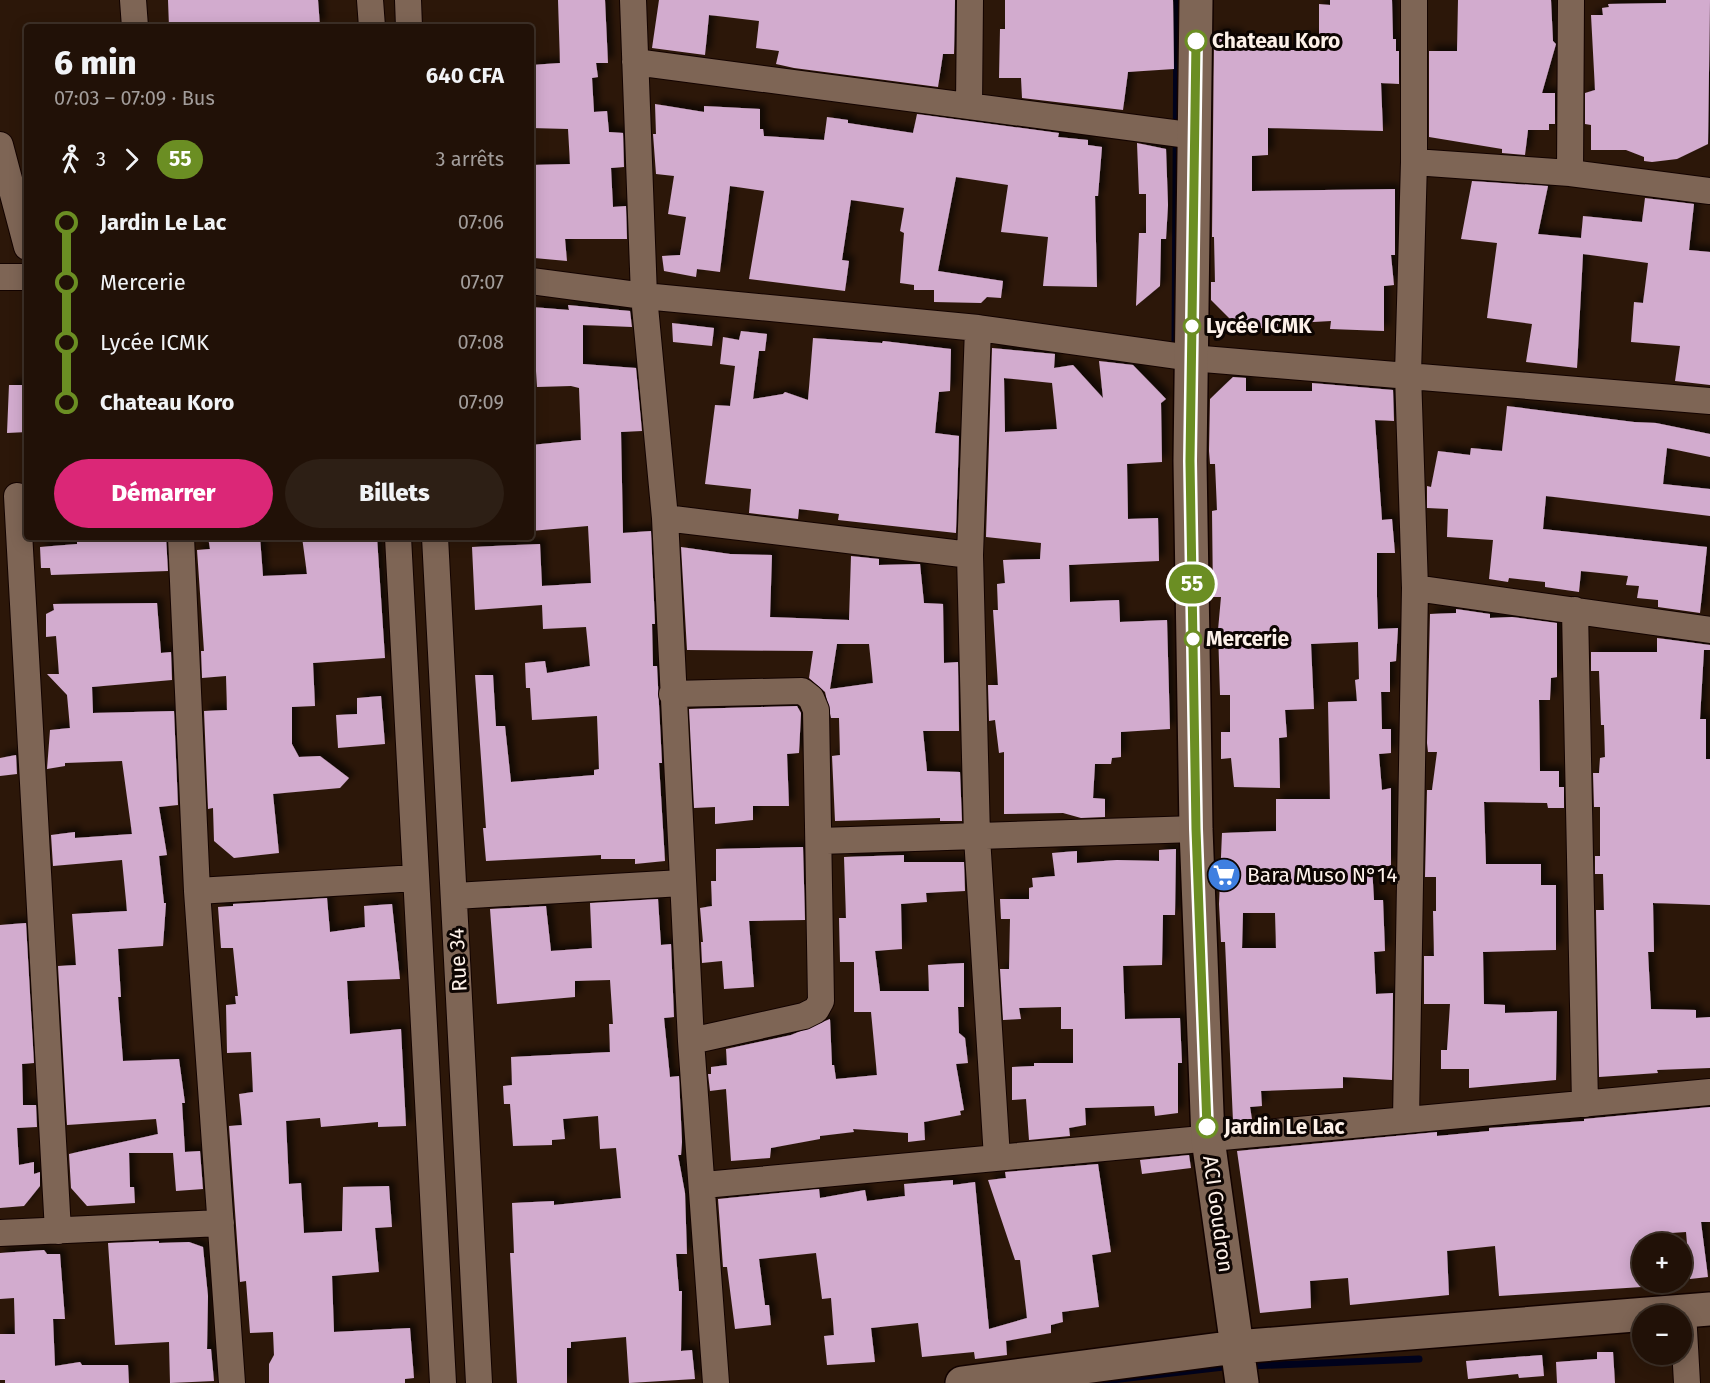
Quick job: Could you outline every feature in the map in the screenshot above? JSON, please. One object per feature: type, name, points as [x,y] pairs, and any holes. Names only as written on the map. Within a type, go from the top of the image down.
[{"type":"street","points":[[133,0],[135,24]]},
{"type":"street","points":[[370,0],[372,24]]},
{"type":"street","points":[[408,0],[409,24]]},
{"type":"street","points":[[633,0],[644,296],[665,518],[691,1041],[704,1185],[716,1383]]},
{"type":"street","points":[[969,106],[970,0]]},
{"type":"street","name":"ACI Goudron","points":[[1196,0],[1196,136],[1191,358],[1196,829],[1208,1138],[1242,1383]]},
{"type":"street","points":[[1406,1120],[1415,588],[1408,374],[1414,162],[1414,0]]},
{"type":"street","points":[[1570,173],[1571,0]]},
{"type":"street","points":[[634,62],[1196,136]]},
{"type":"street","points":[[0,146],[24,236]]},
{"type":"street","points":[[1414,162],[1570,173],[1710,191]]},
{"type":"street","points":[[0,277],[24,277]]},
{"type":"street","points":[[534,281],[644,296],[978,328],[1191,358],[1408,374],[1710,402]]},
{"type":"street","points":[[978,328],[970,555],[977,837],[997,1158]]},
{"type":"street","points":[[15,496],[58,1231]]},
{"type":"street","points":[[665,518],[970,555]]},
{"type":"street","points":[[181,540],[197,891],[232,1383]]},
{"type":"street","name":"Rue 34","points":[[398,540],[442,1383]]},
{"type":"street","name":"Rue 34","points":[[435,540],[479,1383]]},
{"type":"street","points":[[1415,588],[1710,630]]},
{"type":"street","points":[[1575,610],[1586,1104]]},
{"type":"street","points":[[672,694],[802,691],[811,698],[816,710],[821,1001],[816,1010],[804,1016],[691,1041]]},
{"type":"street","points":[[819,840],[1196,829]]},
{"type":"street","points":[[197,891],[416,878]]},
{"type":"street","points":[[454,896],[682,883]]},
{"type":"street","points":[[704,1185],[1710,1092]]},
{"type":"street","points":[[0,1233],[221,1223]]},
{"type":"street","points":[[962,1383],[1236,1347],[1696,1310],[1687,1383]]},
{"type":"building","points":[[168,0],[318,0],[320,24],[169,24]]},
{"type":"building","points":[[558,0],[605,0],[608,63],[596,63],[598,77],[592,78],[594,112],[607,111],[609,132],[623,133],[624,167],[611,168],[613,207],[626,206],[627,239],[565,239],[567,261],[534,258],[534,165],[570,164],[568,129],[534,128],[534,65],[560,63]]},
{"type":"building","points":[[659,0],[955,0],[954,54],[943,54],[938,87],[794,68],[776,64],[779,51],[756,48],[759,21],[709,15],[705,55],[652,48]]},
{"type":"building","points":[[1005,0],[1173,0],[1174,69],[1128,72],[1123,110],[1022,98],[1021,78],[999,78],[1000,29],[1005,29]]},
{"type":"building","points":[[1330,0],[1392,0],[1393,39],[1396,39],[1396,51],[1399,51],[1399,84],[1381,83],[1383,131],[1268,128],[1268,155],[1252,156],[1252,191],[1395,189],[1395,255],[1391,255],[1394,285],[1384,286],[1384,331],[1330,329],[1331,321],[1278,324],[1277,330],[1236,325],[1211,300],[1211,282],[1215,282],[1214,237],[1212,237],[1214,33],[1237,35],[1238,50],[1305,50],[1305,38],[1319,38],[1319,4],[1330,5]]},
{"type":"building","points":[[1458,0],[1551,0],[1553,41],[1556,44],[1542,93],[1555,93],[1555,124],[1549,124],[1549,130],[1528,130],[1525,155],[1502,153],[1502,149],[1429,137],[1429,51],[1457,51]]},
{"type":"building","points":[[1666,0],[1710,0],[1708,144],[1677,159],[1652,162],[1644,161],[1644,157],[1626,150],[1591,150],[1591,125],[1585,124],[1585,93],[1595,90],[1591,15],[1603,15],[1602,8],[1609,7],[1608,4],[1666,3]]},
{"type":"building","points":[[655,104],[704,112],[704,106],[760,109],[760,129],[763,129],[764,136],[824,140],[827,117],[848,120],[848,123],[913,133],[917,114],[1059,133],[1058,137],[1088,140],[1088,145],[1102,147],[1098,196],[1095,196],[1097,287],[1043,286],[1048,237],[1001,232],[1008,185],[956,177],[938,271],[1003,281],[1001,298],[987,297],[981,303],[934,302],[934,290],[914,290],[914,285],[900,283],[904,233],[900,231],[904,208],[851,200],[842,260],[849,261],[845,291],[749,279],[764,191],[730,186],[720,272],[697,269],[696,277],[664,271],[662,256],[680,255],[686,217],[668,214],[674,176],[656,174],[653,134],[656,134]]},
{"type":"building","points":[[1137,143],[1166,149],[1168,205],[1166,239],[1161,239],[1160,286],[1136,306],[1139,233],[1146,233],[1146,194],[1139,194]]},
{"type":"building","points":[[1472,181],[1548,186],[1538,234],[1581,238],[1583,216],[1642,222],[1645,198],[1694,204],[1689,250],[1710,252],[1710,385],[1675,381],[1680,346],[1631,342],[1634,302],[1643,303],[1648,263],[1583,254],[1577,368],[1526,362],[1532,324],[1487,318],[1497,243],[1461,239]]},
{"type":"building","points":[[568,305],[630,311],[632,327],[583,325],[583,364],[636,368],[642,431],[621,432],[623,533],[651,531],[655,624],[652,624],[653,666],[657,666],[662,763],[659,763],[665,861],[635,864],[635,859],[601,859],[601,855],[486,861],[483,828],[486,828],[475,675],[493,675],[496,726],[505,726],[511,782],[594,775],[594,770],[599,769],[597,716],[532,720],[530,688],[526,688],[525,663],[545,661],[547,673],[590,666],[586,627],[543,629],[542,605],[475,610],[472,547],[540,544],[542,586],[591,583],[588,526],[534,531],[534,445],[581,440],[579,388],[571,386],[537,387],[534,307],[569,310]]},
{"type":"building","points":[[672,323],[714,328],[712,346],[673,342]]},
{"type":"building","points":[[741,331],[767,334],[765,351],[759,351],[753,399],[785,392],[808,400],[813,338],[882,343],[883,341],[951,349],[950,391],[939,392],[935,433],[959,436],[956,533],[838,520],[839,514],[799,509],[798,519],[749,513],[751,489],[705,484],[715,405],[730,406],[735,366],[720,364],[723,337],[739,340]]},
{"type":"building","points":[[992,348],[1055,354],[1054,368],[1073,365],[1103,398],[1099,361],[1133,365],[1166,399],[1161,403],[1162,462],[1127,464],[1128,519],[1158,518],[1159,561],[1069,565],[1070,602],[1119,600],[1120,622],[1167,620],[1170,729],[1121,732],[1121,757],[1112,758],[1111,764],[1095,764],[1093,798],[1105,799],[1105,817],[1081,818],[1063,813],[1004,814],[1004,752],[999,753],[995,720],[989,721],[988,685],[998,685],[993,610],[998,610],[997,584],[1005,583],[1003,560],[1040,559],[1041,543],[986,537]],"holes":[[[1004,378],[1052,383],[1057,429],[1005,432]]]},
{"type":"building","points":[[1233,377],[1246,378],[1246,391],[1312,391],[1312,383],[1393,390],[1394,421],[1375,420],[1382,520],[1392,519],[1395,553],[1377,553],[1378,629],[1398,628],[1396,661],[1390,662],[1390,692],[1381,692],[1382,729],[1391,729],[1391,753],[1379,754],[1382,790],[1391,788],[1391,866],[1372,866],[1374,900],[1383,900],[1385,951],[1374,952],[1376,994],[1393,993],[1392,1080],[1343,1077],[1343,1088],[1261,1091],[1262,1106],[1250,1107],[1252,1119],[1233,1121],[1225,942],[1221,942],[1219,904],[1222,833],[1276,831],[1276,799],[1330,799],[1328,702],[1357,701],[1355,680],[1359,679],[1358,642],[1311,644],[1314,709],[1285,710],[1287,737],[1279,738],[1280,788],[1234,787],[1231,758],[1221,759],[1221,732],[1230,732],[1230,695],[1220,695],[1218,630],[1221,597],[1213,597],[1212,511],[1217,510],[1215,464],[1210,464],[1209,451],[1210,399]],"holes":[[[1243,913],[1275,913],[1276,948],[1242,948]]]},
{"type":"building","points":[[9,385],[24,385],[24,432],[7,433]]},
{"type":"building","points":[[1507,406],[1656,423],[1710,434],[1710,457],[1667,448],[1663,484],[1710,489],[1710,516],[1546,496],[1543,529],[1707,547],[1700,613],[1658,607],[1658,600],[1637,598],[1639,586],[1626,585],[1628,576],[1581,571],[1579,592],[1545,587],[1545,582],[1509,578],[1508,582],[1489,579],[1493,540],[1447,537],[1448,509],[1427,508],[1427,486],[1431,487],[1438,451],[1470,455],[1471,448],[1502,451]]},
{"type":"building","points":[[77,540],[166,540],[168,571],[51,575],[50,568],[41,568],[40,547],[77,544]]},
{"type":"building","points":[[208,540],[260,540],[263,576],[307,574],[302,540],[377,540],[385,658],[313,663],[315,706],[292,707],[292,744],[299,757],[320,756],[349,778],[340,788],[273,794],[279,853],[234,858],[214,841],[213,808],[208,809],[204,711],[227,710],[226,676],[202,678],[201,651],[204,651],[197,550],[210,549]]},
{"type":"building","points":[[681,547],[730,554],[772,555],[770,617],[849,620],[851,556],[879,559],[879,565],[920,564],[924,603],[943,604],[944,663],[958,662],[959,731],[923,731],[927,771],[960,772],[962,821],[940,821],[940,818],[835,821],[832,756],[840,755],[839,718],[831,718],[825,692],[809,678],[813,651],[687,650]],"holes":[[[837,644],[869,644],[873,683],[830,689]]]},
{"type":"building","points":[[157,603],[161,653],[171,652],[172,680],[92,687],[93,713],[174,711],[178,805],[159,807],[167,855],[159,856],[164,903],[166,903],[163,946],[118,949],[121,997],[118,997],[123,1061],[179,1059],[185,1103],[182,1103],[185,1152],[200,1151],[203,1189],[176,1191],[173,1153],[129,1153],[130,1187],[134,1187],[135,1203],[87,1206],[71,1188],[69,1154],[158,1134],[156,1119],[67,1125],[58,966],[76,965],[72,914],[127,911],[122,860],[53,866],[51,835],[75,832],[75,838],[132,834],[122,761],[65,763],[65,766],[47,769],[50,730],[70,728],[67,695],[47,674],[59,674],[56,636],[46,637],[46,614],[54,610],[53,604]]},
{"type":"building","points":[[1456,609],[1490,614],[1490,618],[1512,617],[1557,623],[1557,677],[1551,678],[1550,700],[1539,700],[1540,771],[1559,771],[1559,787],[1564,787],[1564,808],[1548,808],[1547,803],[1484,802],[1486,864],[1541,864],[1541,885],[1556,885],[1556,950],[1483,952],[1484,1004],[1505,1005],[1505,1013],[1557,1011],[1556,1080],[1469,1088],[1469,1069],[1441,1069],[1441,1050],[1447,1050],[1450,1004],[1424,1004],[1424,956],[1434,956],[1433,911],[1436,911],[1436,877],[1425,877],[1427,790],[1432,790],[1437,752],[1428,752],[1427,743],[1430,614],[1456,613]]},
{"type":"building","points":[[1657,638],[1710,645],[1710,650],[1704,650],[1700,719],[1706,719],[1706,759],[1710,759],[1710,905],[1653,903],[1654,952],[1648,952],[1651,1009],[1696,1010],[1696,1018],[1710,1017],[1710,1068],[1657,1070],[1658,1073],[1599,1077],[1596,910],[1604,910],[1603,874],[1595,874],[1595,856],[1600,856],[1600,807],[1594,807],[1593,773],[1599,773],[1600,758],[1605,757],[1599,671],[1591,671],[1591,652],[1657,652]]},
{"type":"building","points":[[381,696],[385,744],[338,748],[336,715],[357,714],[357,698]]},
{"type":"building","points":[[797,706],[801,713],[799,753],[787,754],[789,806],[753,806],[753,820],[715,824],[715,807],[694,808],[689,709]]},
{"type":"building","points":[[16,755],[17,774],[0,776],[0,758]]},
{"type":"building","points":[[803,847],[805,920],[749,921],[754,987],[724,989],[722,961],[702,963],[700,908],[712,906],[711,881],[716,881],[716,849]]},
{"type":"building","points":[[1176,849],[1175,915],[1163,915],[1162,965],[1123,966],[1125,1019],[1180,1018],[1182,1063],[1178,1063],[1178,1113],[1155,1116],[1154,1106],[1085,1108],[1086,1125],[1069,1128],[1070,1136],[1029,1140],[1026,1099],[1012,1100],[1012,1067],[1034,1066],[1034,1063],[1073,1063],[1073,1029],[1061,1029],[1061,1007],[1019,1008],[1021,1019],[1003,1020],[1000,969],[1009,969],[1010,919],[1001,919],[1000,899],[1029,899],[1029,888],[1033,887],[1032,878],[1055,876],[1052,853],[1077,851],[1077,863],[1117,860],[1159,861],[1159,850]]},
{"type":"building","points":[[904,855],[904,862],[964,862],[965,891],[926,893],[927,902],[901,904],[902,949],[875,951],[880,991],[929,991],[928,965],[964,963],[964,1007],[958,1007],[959,1033],[965,1038],[968,1063],[956,1064],[964,1110],[960,1111],[961,1115],[924,1122],[925,1140],[908,1142],[908,1133],[853,1129],[854,1132],[820,1136],[820,1139],[771,1148],[770,1158],[731,1161],[726,1089],[710,1091],[708,1074],[711,1074],[711,1067],[727,1065],[726,1049],[791,1035],[830,1019],[832,1065],[834,1065],[836,1079],[877,1075],[871,1012],[854,1012],[854,962],[840,962],[839,918],[846,918],[844,857]]},
{"type":"building","points":[[327,898],[330,932],[365,927],[364,906],[392,904],[400,979],[347,981],[350,1034],[401,1029],[406,1126],[378,1127],[378,1122],[321,1127],[320,1118],[286,1121],[289,1184],[301,1183],[304,1233],[342,1231],[343,1187],[389,1186],[392,1227],[375,1228],[379,1272],[332,1276],[334,1332],[410,1328],[414,1378],[405,1379],[405,1383],[269,1383],[269,1364],[274,1355],[273,1332],[250,1333],[246,1281],[240,1282],[229,1126],[242,1125],[239,1094],[253,1092],[251,1052],[227,1053],[226,1005],[236,1004],[235,996],[238,996],[233,948],[221,948],[218,907]]},
{"type":"building","points":[[658,899],[661,945],[671,944],[674,1017],[664,1018],[670,1077],[679,1076],[682,1142],[681,1155],[678,1155],[685,1193],[687,1254],[676,1254],[679,1291],[682,1291],[681,1351],[692,1350],[695,1379],[629,1383],[626,1337],[571,1342],[571,1348],[567,1348],[567,1383],[517,1383],[510,1253],[514,1253],[512,1203],[554,1201],[554,1205],[621,1198],[616,1148],[600,1149],[598,1116],[563,1119],[565,1139],[552,1140],[552,1145],[513,1146],[510,1104],[504,1104],[503,1086],[512,1085],[511,1057],[610,1052],[609,1024],[613,1024],[610,980],[575,981],[575,997],[497,1004],[490,909],[546,906],[551,951],[592,948],[590,903]]},
{"type":"building","points":[[26,923],[34,1063],[22,1064],[23,1105],[36,1105],[37,1127],[17,1128],[19,1165],[34,1162],[34,1174],[40,1172],[40,1186],[24,1206],[0,1208],[0,925]]},
{"type":"building","points":[[1710,1107],[1710,1222],[1701,1222],[1708,1277],[1692,1279],[1692,1233],[1632,1233],[1632,1288],[1499,1296],[1495,1246],[1447,1251],[1449,1295],[1350,1305],[1348,1278],[1310,1281],[1311,1308],[1260,1313],[1237,1151],[1437,1132],[1437,1136],[1489,1131],[1489,1128],[1584,1121],[1584,1119]]},
{"type":"building","points":[[1189,1155],[1191,1168],[1142,1174],[1140,1160]]},
{"type":"building","points":[[1098,1164],[1111,1252],[1092,1255],[1099,1307],[1062,1312],[1063,1322],[1051,1325],[1051,1333],[1006,1341],[1007,1355],[975,1359],[974,1352],[922,1357],[918,1323],[871,1328],[875,1362],[827,1365],[824,1336],[834,1335],[831,1298],[822,1299],[816,1253],[759,1259],[765,1305],[769,1305],[771,1325],[735,1329],[727,1267],[723,1267],[718,1199],[819,1189],[820,1198],[865,1190],[867,1201],[905,1196],[904,1184],[953,1180],[953,1185],[975,1182],[989,1329],[1027,1318],[1020,1260],[1015,1260],[988,1180],[1006,1178],[1005,1172]]},
{"type":"building","points":[[159,1241],[159,1243],[189,1242],[203,1247],[208,1296],[207,1349],[211,1349],[214,1381],[170,1383],[169,1342],[115,1345],[108,1243]]},
{"type":"building","points":[[44,1250],[47,1254],[60,1254],[65,1319],[53,1319],[55,1366],[80,1362],[82,1365],[128,1365],[129,1383],[5,1383],[5,1380],[0,1380],[0,1334],[15,1334],[14,1298],[0,1299],[0,1253]]},
{"type":"building","points":[[1597,1352],[1613,1352],[1615,1383],[1557,1383],[1556,1362],[1597,1359]]},
{"type":"building","points":[[1542,1355],[1544,1376],[1519,1378],[1518,1374],[1468,1379],[1466,1361]]},
{"type":"waterway","points":[[1175,351],[1177,0]]},
{"type":"waterway","points":[[1249,1366],[1419,1359]]},
{"type":"waterway","points":[[1103,1381],[1232,1366]]},
{"type":"bus line","name":"55","points":[[1196,41],[1190,461],[1196,829],[1207,1127]]},
{"type":"place","name":"Chateau Koro","points":[[1196,41]]},
{"type":"place","name":"Lycée ICMK","points":[[1192,326]]},
{"type":"place","name":"Mercerie","points":[[1193,639]]},
{"type":"place","name":"Bara Muso N°14","points":[[1224,875]]},
{"type":"place","name":"Jardin Le Lac","points":[[1207,1127]]}]
